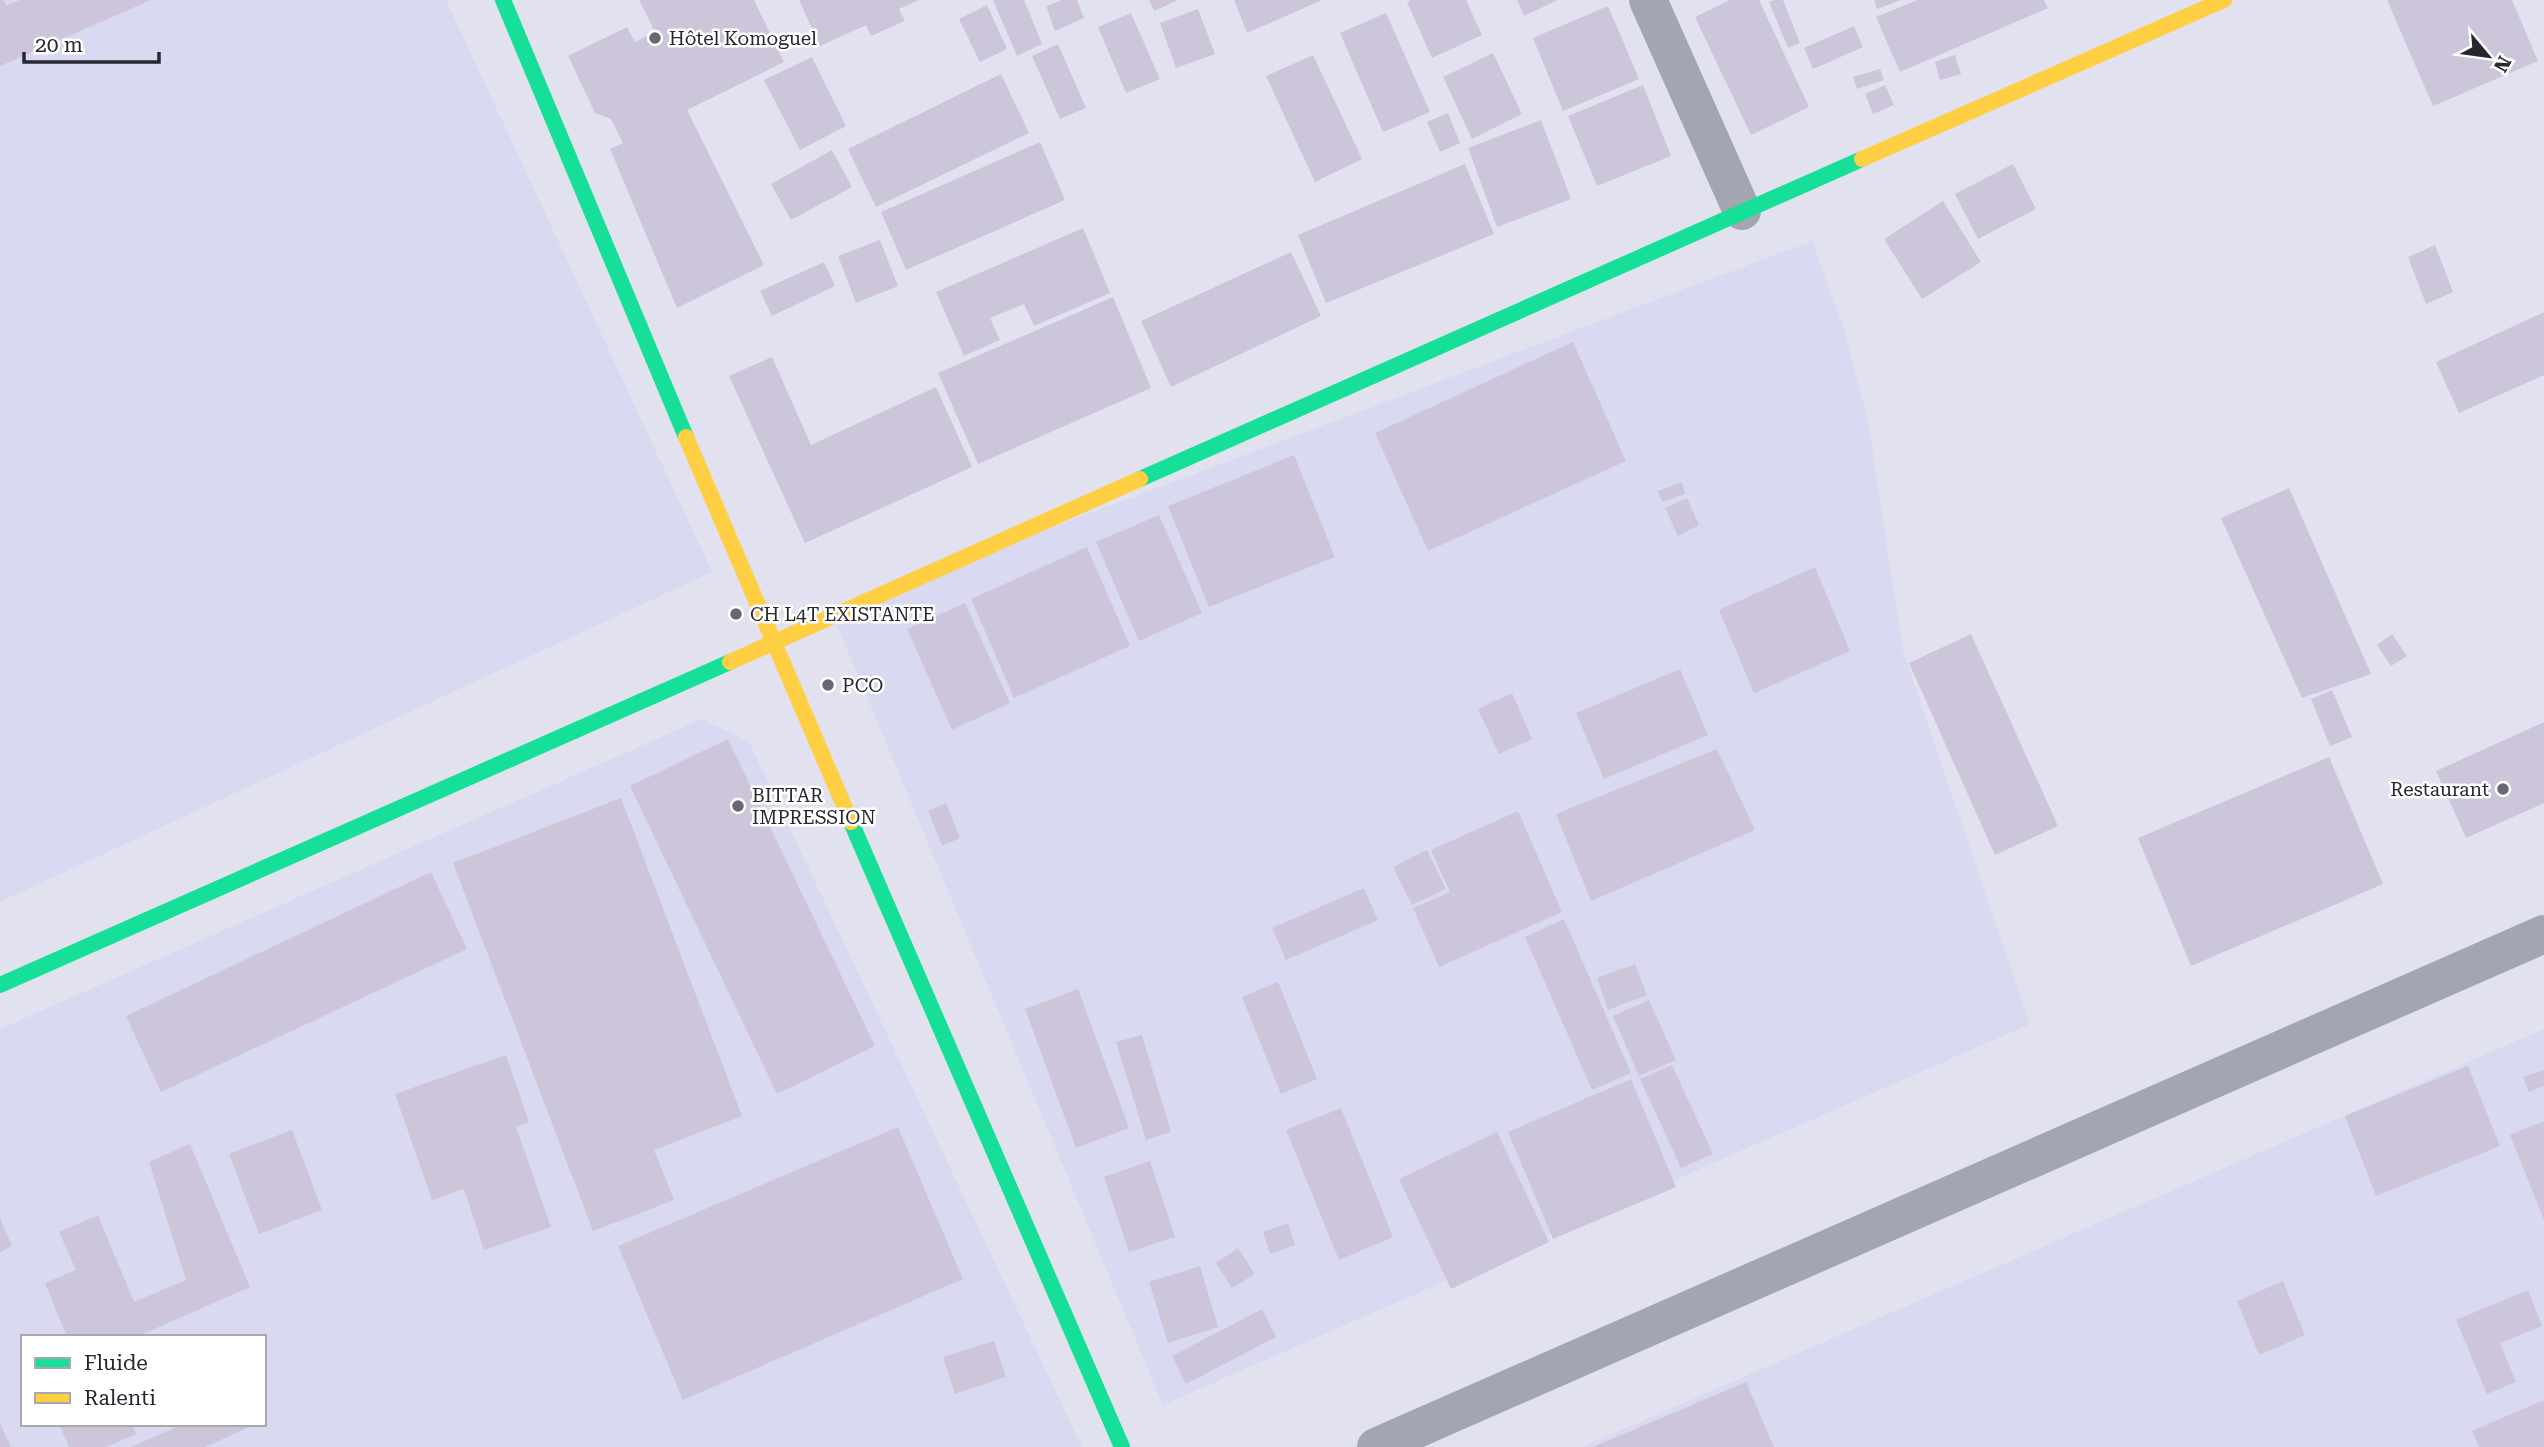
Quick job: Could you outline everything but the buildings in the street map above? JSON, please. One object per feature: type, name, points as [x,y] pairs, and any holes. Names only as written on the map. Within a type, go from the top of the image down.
[{"type":"street","points":[[503,0],[773,644],[1122,1447]]},
{"type":"street","points":[[1648,0],[1742,211]]},
{"type":"street","points":[[0,985],[773,644],[1742,211],[2224,0]]},
{"type":"street","points":[[1376,1447],[2544,934]]},
{"type":"shaded area","points":[[0,0],[446,0],[712,572],[0,902]]},
{"type":"shaded area","points":[[1812,241],[1844,329],[1868,421],[1903,651],[2030,1024],[1163,1405],[831,611]]},
{"type":"shaded area","points":[[702,719],[749,742],[1082,1447],[0,1447],[0,1029]]},
{"type":"shaded area","points":[[2544,1029],[2544,1447],[1582,1447],[2298,1136]]},
{"type":"traffic: fast","points":[[503,0],[686,437]]},
{"type":"traffic: fast","points":[[1140,479],[1862,159]]},
{"type":"traffic: fast","points":[[0,985],[730,662]]},
{"type":"traffic: fast","points":[[851,822],[1122,1447]]},
{"type":"traffic: slow","points":[[1862,159],[2224,0]]},
{"type":"traffic: slow","points":[[686,437],[851,822]]},
{"type":"traffic: slow","points":[[730,662],[1140,479]]},
{"type":"place","name":"Hôtel Komoguel","points":[[655,38]]},
{"type":"place","name":"CH L4T EXISTANTE","points":[[736,614]]},
{"type":"place","name":"PCO","points":[[828,685]]},
{"type":"place","name":"Restaurant","points":[[2503,789]]},
{"type":"place","name":"BITTAR IMPRESSION","points":[[738,806]]}]
